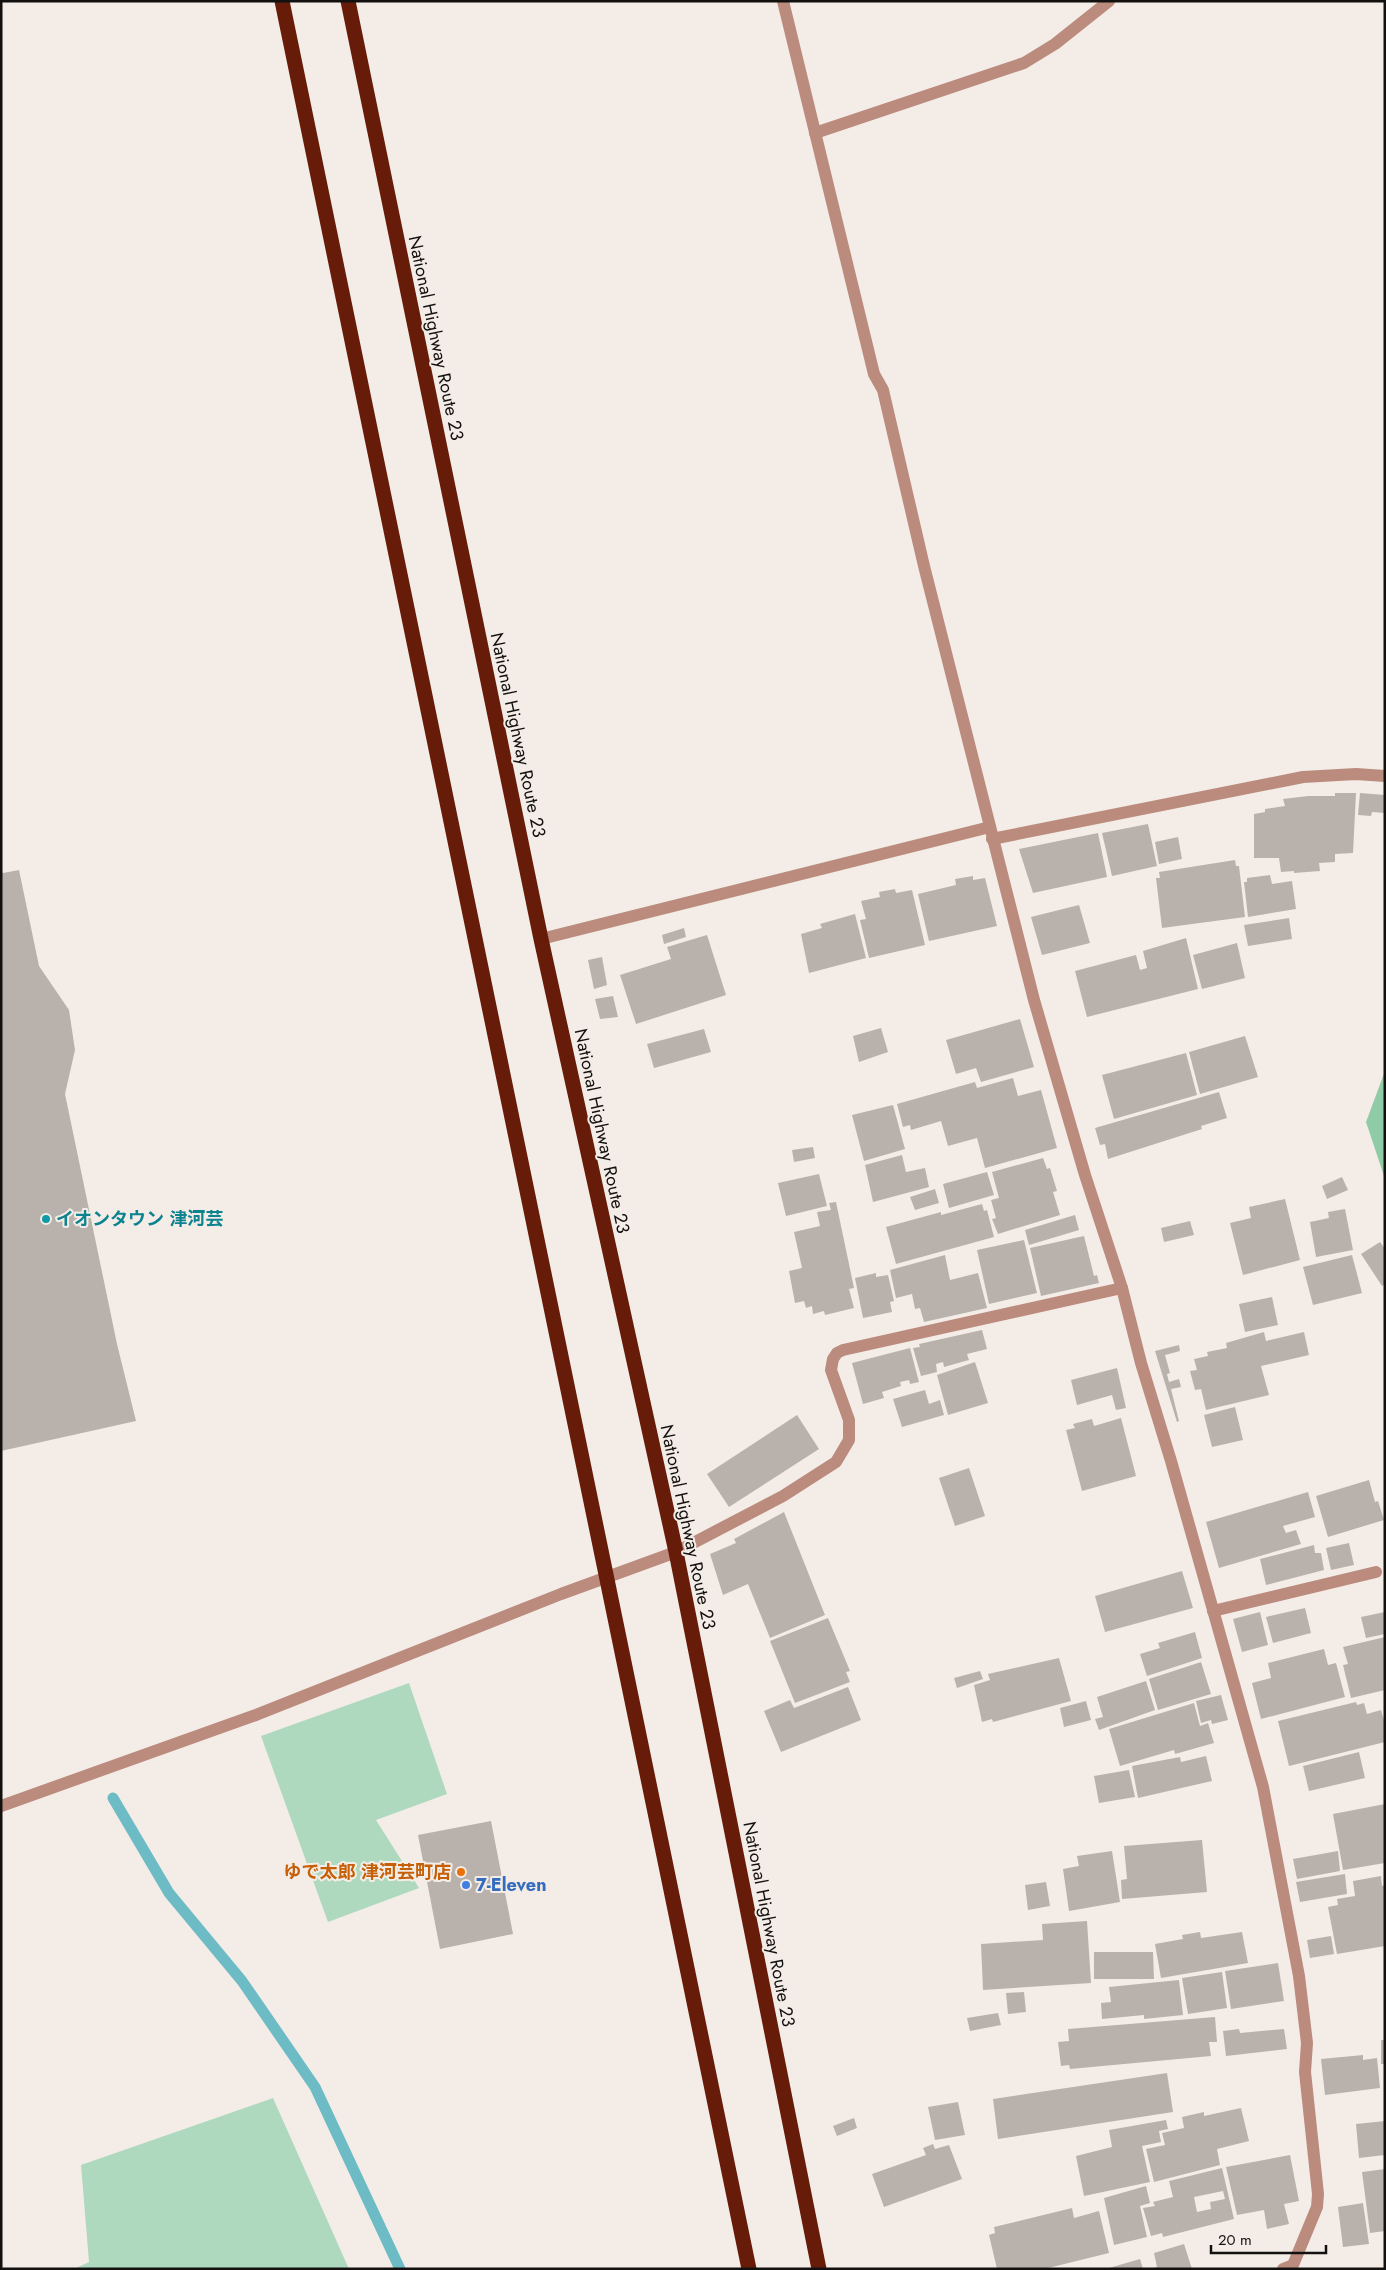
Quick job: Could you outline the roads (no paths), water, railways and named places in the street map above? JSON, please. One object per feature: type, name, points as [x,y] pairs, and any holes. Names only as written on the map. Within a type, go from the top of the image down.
[{"type":"highway","points":[[282,1],[749,2269]]},
{"type":"highway","name":"National Highway Route 23","points":[[348,1],[540,939],[676,1552],[819,2269]]},
{"type":"street","points":[[783,1],[874,374],[883,390],[924,566],[1034,1000],[1122,1288],[1141,1363],[1171,1461],[1262,1787],[1299,1976],[1306,2034],[1304,2072],[1318,2194],[1317,2207],[1293,2265],[1283,2269]]},
{"type":"street","points":[[815,133],[1024,62],[1055,44],[1109,1]]},
{"type":"street","points":[[540,939],[991,833],[1303,777],[1356,774],[1385,776]]},
{"type":"street","points":[[1,1806],[256,1715],[560,1594],[676,1552],[784,1496],[836,1462],[842,1454],[850,1433],[849,1420],[831,1370],[831,1364],[837,1353],[1122,1288]]},
{"type":"street","points":[[1213,1612],[1376,1572]]},
{"type":"waterway","points":[[113,1798],[169,1893],[242,1981],[315,2087],[400,2269]]},
{"type":"place","name":"イオンタウン 津河芸","points":[[46,1219]]},
{"type":"place","name":"ゆで太郎 津河芸町店","points":[[461,1872]]},
{"type":"place","name":"7-Eleven","points":[[466,1885]]}]
